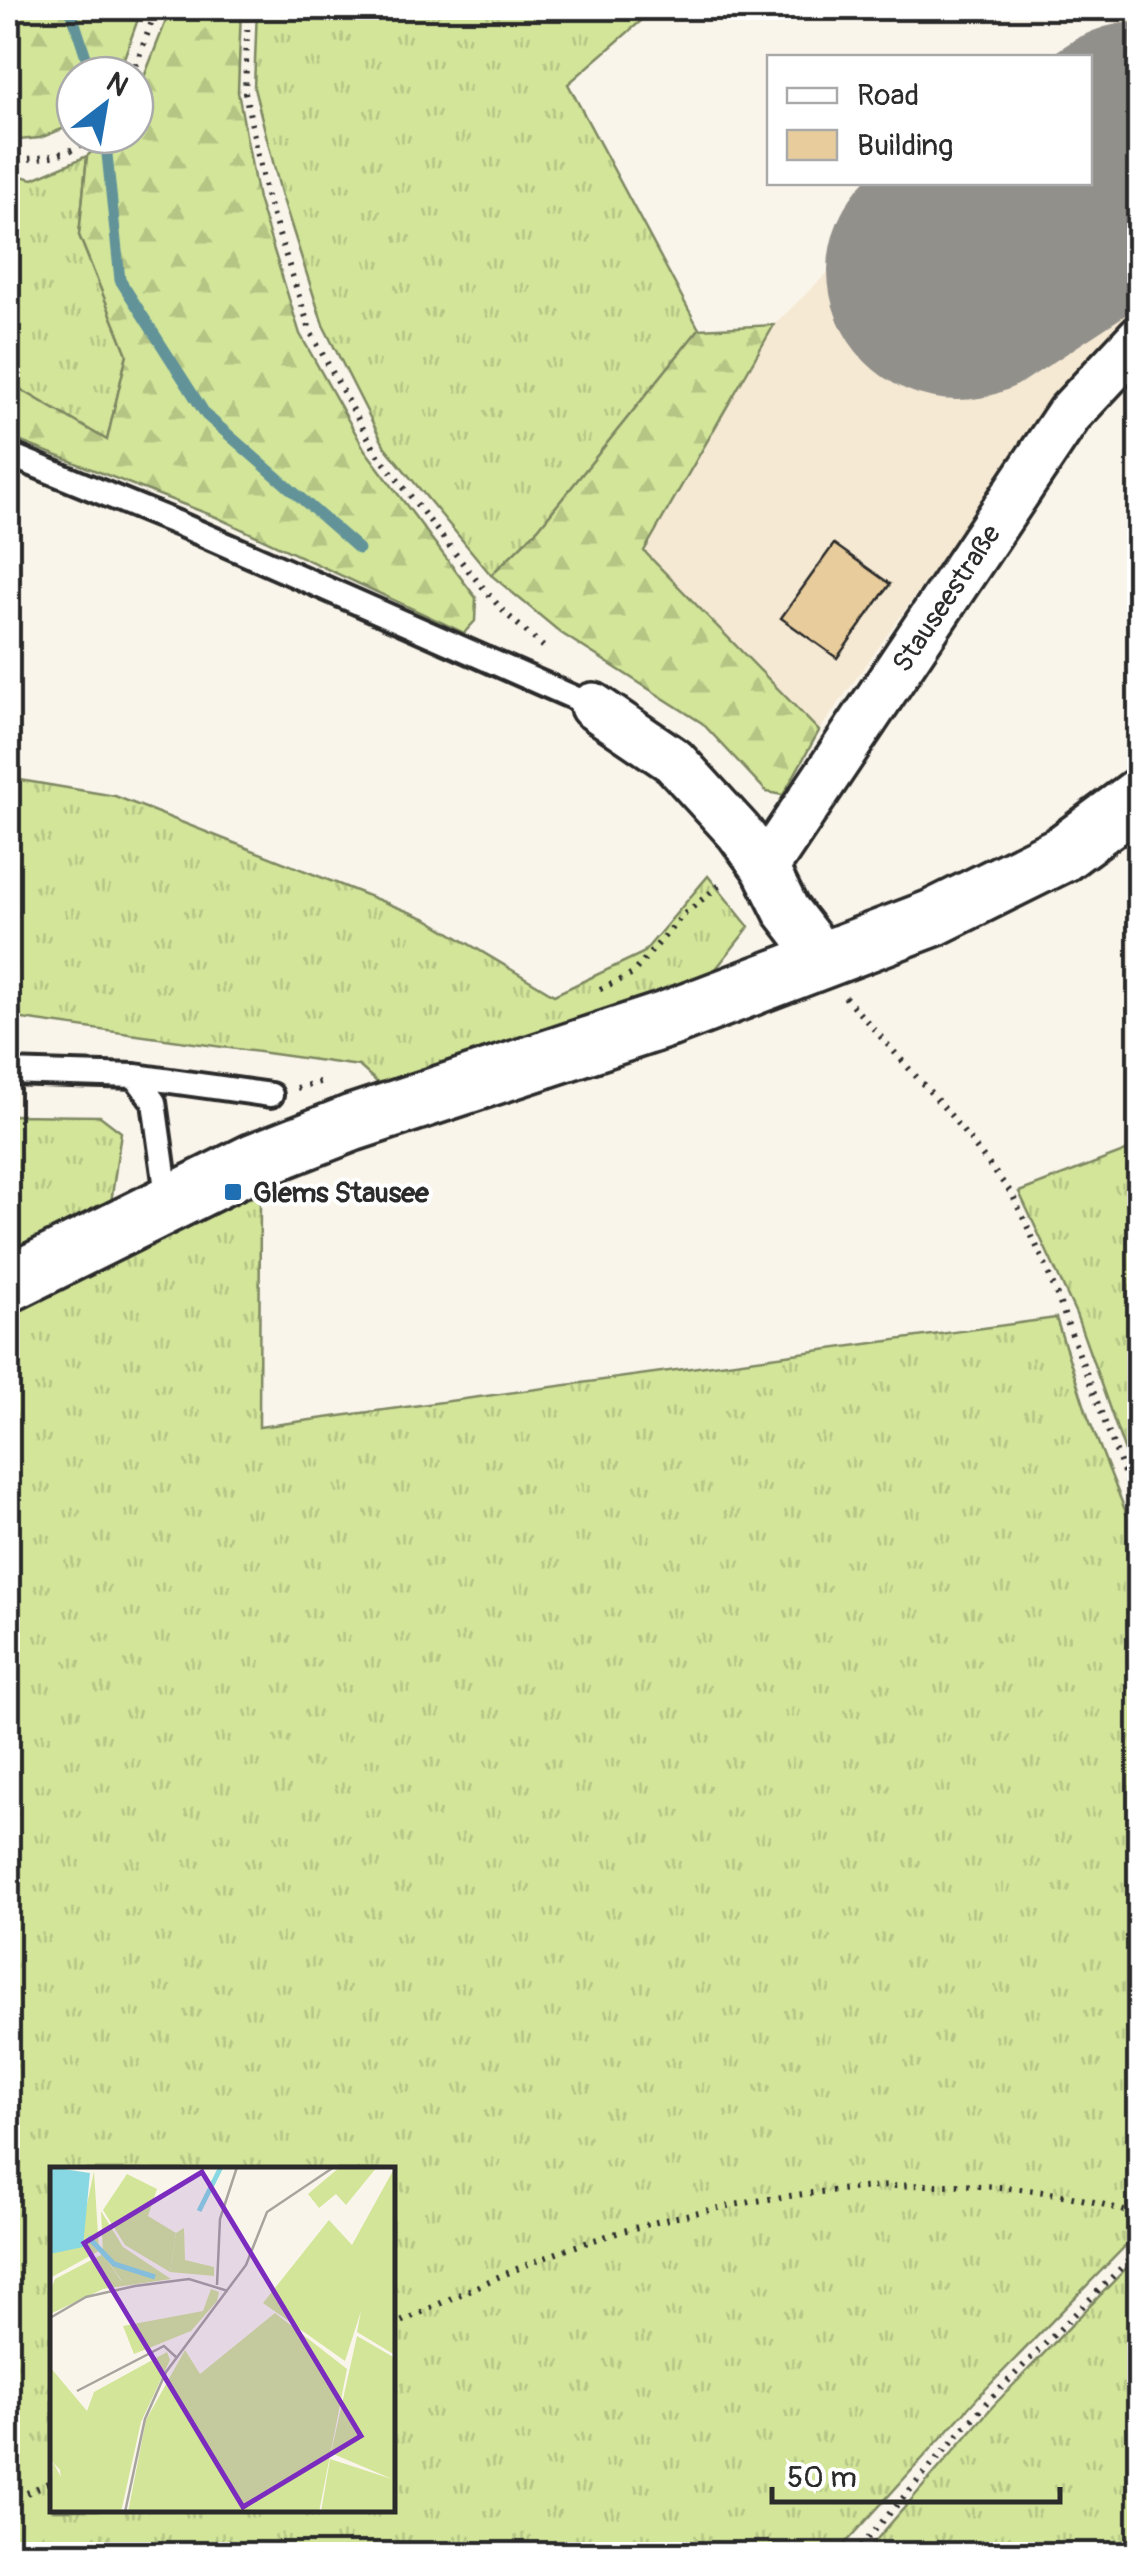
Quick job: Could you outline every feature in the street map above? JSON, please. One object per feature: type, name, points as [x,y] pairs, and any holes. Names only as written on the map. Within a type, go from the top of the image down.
[{"type":"street","name":"Stauseestraße","points":[[765,868],[1069,414],[1140,338]]},
{"type":"street","points":[[593,706],[674,762],[739,832],[765,868],[786,910],[824,959]]},
{"type":"street","points":[[8,1284],[255,1162],[352,1123],[668,1019],[933,918],[1062,854],[1140,796]]},
{"type":"lane","points":[[8,454],[197,532],[593,706]]},
{"type":"lane","points":[[8,1072],[134,1076],[271,1095]]},
{"type":"lane","points":[[134,1076],[154,1102],[168,1204]]},
{"type":"path","points":[[139,55],[157,8]]},
{"type":"path","points":[[248,8],[246,92],[266,196],[312,332],[376,452],[468,570],[504,612],[573,676],[593,706]]},
{"type":"path","points":[[8,159],[34,160],[55,154]]},
{"type":"path","points":[[598,990],[631,975],[683,915],[722,882],[765,868]]},
{"type":"path","points":[[824,959],[846,998],[948,1112],[1012,1194],[1045,1264],[1140,1516]]},
{"type":"path","points":[[271,1095],[328,1080]]},
{"type":"path","points":[[395,2325],[488,2281],[588,2242],[721,2207],[851,2188],[984,2185],[1078,2198],[1140,2217]]},
{"type":"path","points":[[854,2554],[988,2402],[1140,2249]]},
{"type":"path","points":[[8,2502],[50,2483]]},
{"type":"shaded area","points":[[1139,8],[1139,304],[1047,410],[819,731],[644,551],[774,325],[917,185],[1092,185],[1092,55],[1063,55]]},
{"type":"green space","points":[[23,8],[142,8],[125,55],[55,55],[55,132],[40,138],[8,141],[8,17]]},
{"type":"green space","points":[[171,8],[241,8],[238,92],[258,199],[300,334],[365,450],[476,598],[475,621],[464,633],[216,517],[8,437],[8,382],[107,440],[127,354],[79,235],[87,156],[155,155],[153,55]]},
{"type":"green space","points":[[257,8],[656,8],[568,84],[699,329],[538,529],[491,575],[385,447],[323,325],[281,193],[254,88]]},
{"type":"green space","points":[[87,156],[79,235],[127,354],[107,441],[8,382],[8,173],[33,179]]},
{"type":"green space","points":[[774,325],[644,551],[819,731],[783,795],[767,792],[702,723],[561,633],[491,575],[538,529],[699,329]]},
{"type":"green space","points":[[8,778],[115,796],[427,919],[554,995],[643,953],[708,876],[749,927],[700,989],[386,1090],[359,1066],[8,1017]]},
{"type":"green space","points":[[8,1115],[100,1116],[121,1132],[111,1203],[8,1254]]},
{"type":"green space","points":[[1140,1146],[1139,1491],[1076,1314],[1019,1192]]},
{"type":"green space","points":[[260,1196],[259,1427],[1056,1318],[1088,1417],[1139,1545],[1139,2232],[979,2396],[836,2554],[8,2554],[8,1312],[221,1203]]},
{"type":"green space","points":[[1139,2255],[1139,2554],[864,2554],[993,2406]]},
{"type":"building","points":[[834,544],[890,584],[837,658],[781,618]]},
{"type":"waterway","points":[[70,8],[85,55]]},
{"type":"waterway","points":[[107,155],[120,280],[206,415],[359,549]]},
{"type":"runway","points":[[1092,182],[1140,151]]},
{"type":"runway","points":[[957,271],[1088,185]]},
{"type":"place","name":"Glems Stausee","points":[[233,1192]]}]
